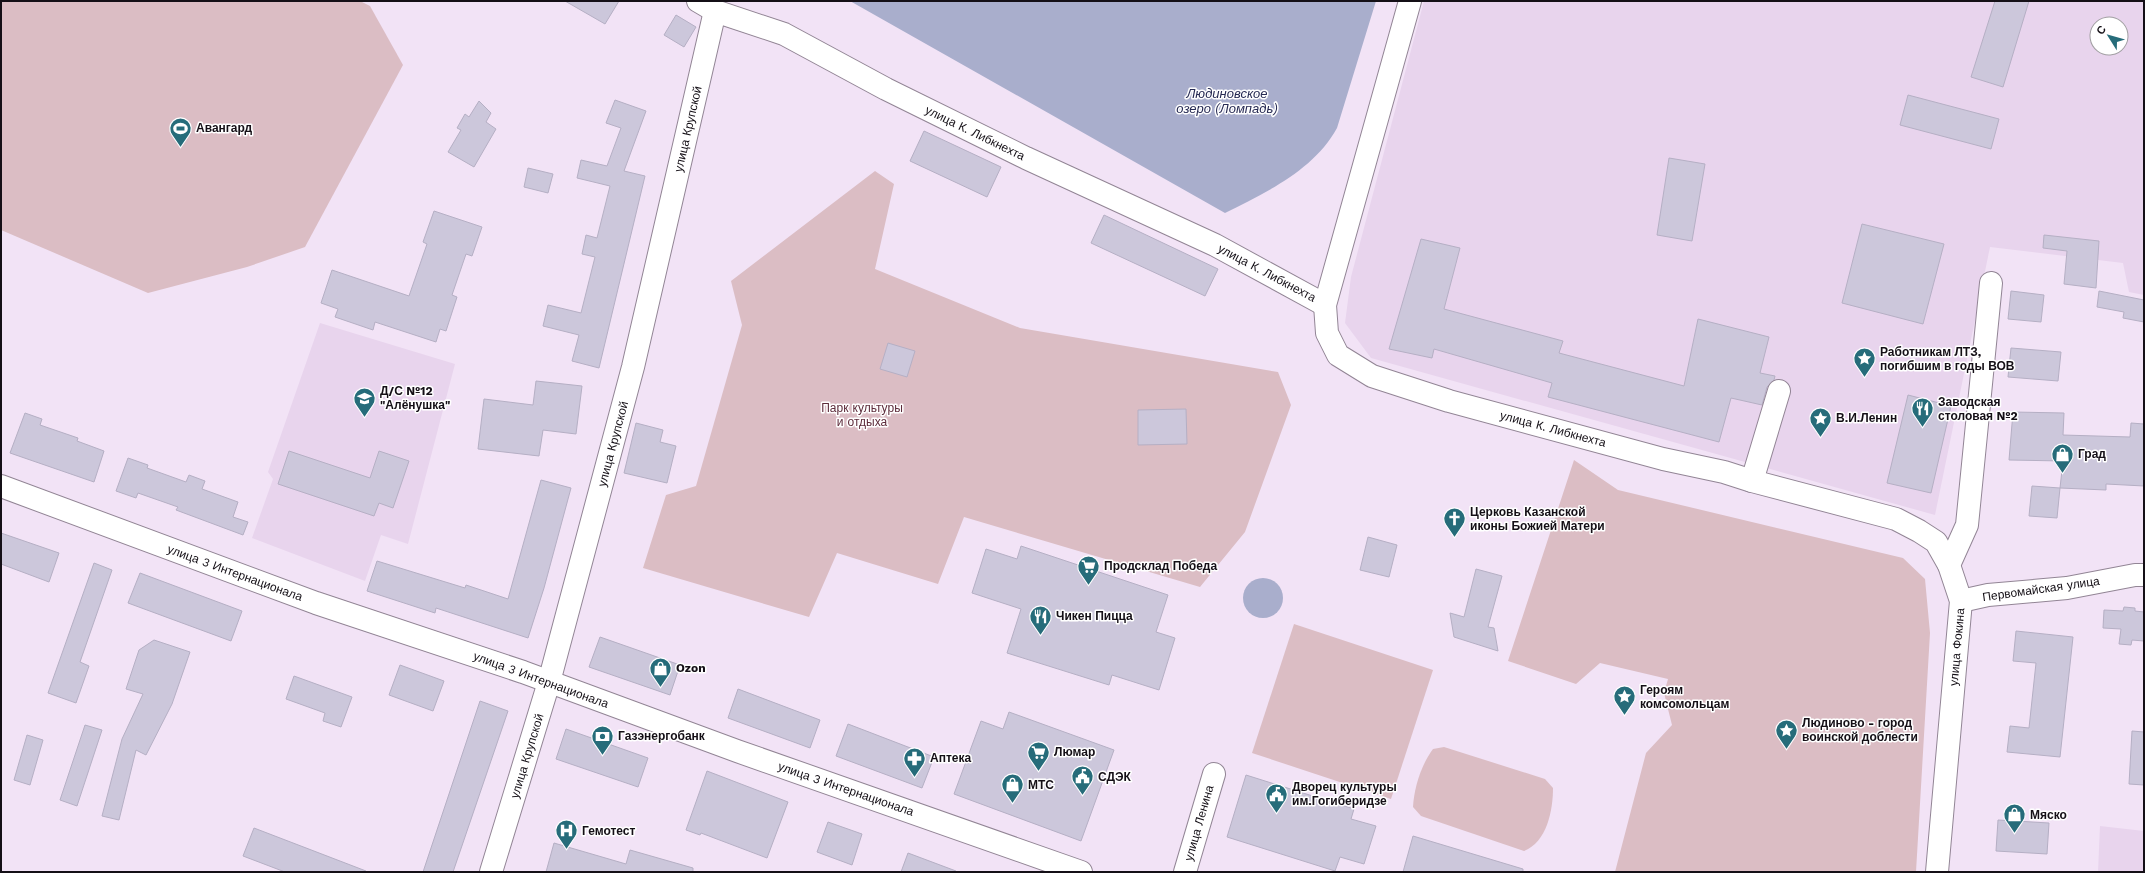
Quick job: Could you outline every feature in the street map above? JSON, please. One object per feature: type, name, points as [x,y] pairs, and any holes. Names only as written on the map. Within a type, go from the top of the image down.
[{"type":"street","points":[[1325,305],[1410,1]]},
{"type":"street","name":"улица К. Либкнехта","points":[[707,6],[784,34],[893,93],[1026,158],[1215,245],[1325,305],[1327,333],[1338,355],[1372,376],[1448,400],[1663,459],[1724,472],[1752,481],[1896,519],[1936,542],[1949,565]]},
{"type":"street","name":"улица Крупской","points":[[491,872],[549,682],[633,367],[707,6]]},
{"type":"street","points":[[1949,565],[1967,525],[1991,283]]},
{"type":"street","points":[[1752,481],[1779,391]]},
{"type":"street","name":"улица 3 Интернационала","points":[[1,486],[316,603],[549,682],[736,751],[1081,872]]},
{"type":"street","name":"улица Фокина","points":[[1937,872],[1961,601],[1949,565]]},
{"type":"street","name":"Первомайская улица","points":[[1961,601],[1988,595],[2067,588],[2135,574],[2144,575]]},
{"type":"street","name":"улица Ленина","points":[[1185,872],[1214,774]]},
{"type":"shaded area","points":[[1424,1],[2144,1],[2144,295],[2129,292],[2123,263],[1990,247],[1935,515],[1371,358],[1345,323],[1351,277]]},
{"type":"shaded area","name":"Д/С №12 \"Алёнушка\"","points":[[320,323],[455,364],[408,544],[381,535],[365,581],[252,538],[273,479],[268,472]]},
{"type":"shaded area","points":[[2100,826],[2144,831],[2144,872],[2098,872]]},
{"type":"green space","name":"Авангард","points":[[1,1],[360,1],[370,6],[403,65],[305,247],[247,267],[148,293],[1,230]]},
{"type":"green space","name":"Парк культуры и отдыха","points":[[875,171],[894,184],[875,269],[1020,328],[1278,372],[1291,405],[1245,532],[1200,587],[964,517],[938,584],[837,553],[809,617],[643,568],[666,495],[696,486],[742,325],[731,281]]},
{"type":"green space","points":[[1574,460],[1618,490],[1903,558],[1925,579],[1930,633],[1916,872],[1615,872],[1646,753],[1672,725],[1664,693],[1668,679],[1600,663],[1576,684],[1508,661]]},
{"type":"green space","points":[[1294,624],[1433,670],[1391,799],[1252,753]]},
{"type":"green space","points":[[1444,747],[1545,779],[1553,788],[1552,806],[1547,824],[1543,833],[1532,847],[1524,851],[1421,816],[1413,807],[1415,792],[1425,762],[1433,749]]},
{"type":"water","name":"Людиновское озеро (Ломпадь)","points":[[850,1],[1376,1],[1337,128],[1327,143],[1303,168],[1273,188],[1225,213]]},
{"type":"water","points":[[1263,578],[1271,580],[1277,584],[1281,590],[1283,598],[1281,606],[1277,612],[1271,616],[1263,618],[1255,616],[1249,612],[1245,606],[1243,598],[1245,590],[1249,584],[1255,580]]},
{"type":"building","points":[[565,1],[619,1],[605,24]]},
{"type":"building","points":[[1995,1],[2029,1],[2003,87],[1971,77]]},
{"type":"building","points":[[676,15],[696,27],[684,47],[664,35]]},
{"type":"building","points":[[1908,95],[1999,119],[1991,149],[1900,125]]},
{"type":"building","points":[[615,100],[646,111],[624,171],[645,176],[599,368],[572,361],[579,335],[543,326],[548,305],[581,313],[595,257],[582,254],[586,235],[597,238],[610,186],[577,178],[581,160],[607,166],[621,128],[606,123]]},
{"type":"building","points":[[479,101],[491,113],[486,122],[496,129],[474,167],[448,152],[461,130],[457,128],[465,114],[469,117]]},
{"type":"building","points":[[924,131],[1001,167],[987,197],[910,161]]},
{"type":"building","points":[[1669,158],[1705,164],[1692,241],[1657,235]]},
{"type":"building","points":[[528,168],[553,174],[548,193],[524,187]]},
{"type":"building","points":[[434,211],[482,227],[472,256],[466,254],[452,295],[457,297],[446,331],[440,329],[436,342],[375,322],[373,330],[335,317],[338,309],[321,303],[332,270],[409,296],[427,244],[423,242]]},
{"type":"building","points":[[1104,215],[1218,269],[1205,296],[1091,243]]},
{"type":"building","points":[[1862,224],[1944,244],[1923,324],[1842,303]]},
{"type":"building","points":[[2044,235],[2099,241],[2096,288],[2064,284],[2067,251],[2043,248]]},
{"type":"building","points":[[1421,239],[1460,248],[1444,309],[1563,341],[1559,353],[1684,386],[1698,319],[1769,337],[1760,373],[1775,376],[1774,380],[1767,387],[1762,405],[1731,398],[1719,442],[1548,397],[1552,383],[1434,349],[1432,358],[1389,349]]},
{"type":"building","points":[[2011,291],[2044,295],[2041,322],[2008,319]]},
{"type":"building","points":[[2099,291],[2144,300],[2144,322],[2123,318],[2124,312],[2097,307]]},
{"type":"building","points":[[888,343],[915,351],[907,377],[880,369]]},
{"type":"building","points":[[2011,348],[2061,352],[2058,381],[2008,377]]},
{"type":"building","points":[[536,381],[582,386],[576,434],[543,430],[539,456],[478,449],[484,399],[533,405]]},
{"type":"building","points":[[1908,395],[1951,406],[1931,493],[1887,483]]},
{"type":"building","points":[[1186,409],[1187,444],[1138,445],[1138,410]]},
{"type":"building","points":[[2013,412],[2064,413],[2063,435],[2130,437],[2131,423],[2144,424],[2144,486],[2106,484],[2106,490],[2060,488],[2063,461],[2009,460]]},
{"type":"building","points":[[25,413],[42,419],[40,425],[78,438],[77,441],[104,451],[94,482],[10,453]]},
{"type":"building","points":[[636,423],[663,430],[660,442],[676,446],[667,483],[624,473]]},
{"type":"building","points":[[289,451],[370,478],[379,451],[409,461],[393,508],[379,503],[374,516],[278,484]]},
{"type":"building","points":[[128,458],[148,465],[147,468],[186,482],[189,475],[205,481],[202,489],[238,502],[233,517],[248,522],[243,535],[176,510],[178,507],[138,493],[136,498],[116,491]]},
{"type":"building","points":[[541,480],[571,488],[544,588],[528,638],[436,608],[435,613],[367,591],[377,561],[465,588],[466,585],[508,599]]},
{"type":"building","points":[[2032,486],[2060,488],[2057,518],[2029,516]]},
{"type":"building","points":[[1,533],[59,553],[49,582],[1,564]]},
{"type":"building","points":[[1368,537],[1397,545],[1389,577],[1360,570]]},
{"type":"building","points":[[1021,546],[1168,595],[1156,632],[1175,638],[1159,690],[1112,675],[1109,685],[1007,653],[1021,609],[972,593],[986,549],[1017,559]]},
{"type":"building","points":[[94,563],[112,570],[80,662],[89,666],[76,703],[48,693]]},
{"type":"building","points":[[1476,569],[1502,576],[1488,627],[1494,628],[1498,651],[1454,637],[1450,613],[1464,617]]},
{"type":"building","points":[[140,573],[242,611],[231,641],[128,603]]},
{"type":"building","points":[[2124,607],[2135,608],[2135,611],[2144,612],[2144,641],[2132,640],[2131,645],[2119,644],[2121,629],[2103,628],[2104,610],[2123,611]]},
{"type":"building","points":[[2016,631],[2073,637],[2060,757],[2007,752],[2010,726],[2029,728],[2036,663],[2013,661]]},
{"type":"building","points":[[600,637],[680,665],[670,695],[589,667]]},
{"type":"building","points":[[154,640],[190,652],[172,704],[146,755],[136,750],[119,820],[102,816],[122,739],[143,694],[126,689],[139,650]]},
{"type":"building","points":[[400,665],[444,681],[433,711],[389,695]]},
{"type":"building","points":[[294,676],[352,697],[341,727],[323,721],[325,713],[286,699]]},
{"type":"building","points":[[738,689],[820,720],[810,748],[728,718]]},
{"type":"building","points":[[480,701],[508,711],[453,872],[423,872]]},
{"type":"building","points":[[1009,712],[1114,750],[1081,841],[954,794],[981,721],[1003,729]]},
{"type":"building","points":[[848,724],[934,757],[922,788],[836,756]]},
{"type":"building","points":[[85,725],[102,730],[77,806],[60,800]]},
{"type":"building","points":[[566,729],[648,758],[638,787],[556,759]]},
{"type":"building","points":[[2132,731],[2144,732],[2144,785],[2129,784]]},
{"type":"building","points":[[27,735],[43,740],[30,785],[14,780]]},
{"type":"building","points":[[707,771],[788,802],[767,858],[701,833],[700,835],[686,830]]},
{"type":"building","points":[[1246,775],[1354,809],[1351,819],[1376,826],[1364,864],[1340,857],[1335,871],[1227,837]]},
{"type":"building","points":[[1998,820],[2049,823],[2047,854],[1996,851]]},
{"type":"building","points":[[828,822],[862,834],[852,865],[817,852]]},
{"type":"building","points":[[254,828],[366,872],[285,872],[243,856]]},
{"type":"building","points":[[1413,836],[1523,869],[1523,872],[1403,872]]},
{"type":"building","points":[[554,843],[626,864],[630,850],[693,868],[693,872],[546,872]]},
{"type":"building","points":[[908,853],[956,871],[956,872],[901,872]]},
{"type":"place","name":"Авангард","points":[[180,148]]},
{"type":"place","name":"Работникам ЛТЗ, погибшим в годы ВОВ","points":[[1865,378]]},
{"type":"place","name":"Д/С №12 \"Алёнушка\"","points":[[364,418]]},
{"type":"place","name":"Заводская столовая №2","points":[[1923,428]]},
{"type":"place","name":"В.И.Ленин","points":[[1820,438]]},
{"type":"place","name":"Град","points":[[2063,474]]},
{"type":"place","name":"Церковь Казанской иконы Божией Матери","points":[[1454,538]]},
{"type":"place","name":"Продсклад Победа","points":[[1088,586]]},
{"type":"place","name":"Чикен Пицца","points":[[1041,636]]},
{"type":"place","name":"Ozon","points":[[660,688]]},
{"type":"place","name":"Героям комсомольцам","points":[[1625,716]]},
{"type":"place","name":"Людиново - город воинской доблести","points":[[1787,750]]},
{"type":"place","name":"Газэнергобанк","points":[[603,756]]},
{"type":"place","name":"Люмар","points":[[1039,772]]},
{"type":"place","name":"Аптека","points":[[915,778]]},
{"type":"place","name":"СДЭК","points":[[1082,796]]},
{"type":"place","name":"МТС","points":[[1012,804]]},
{"type":"place","name":"Дворец культуры им.Гогиберидзе","points":[[1276,814]]},
{"type":"place","name":"Мяско","points":[[2015,834]]},
{"type":"place","name":"Гемотест","points":[[566,850]]}]
